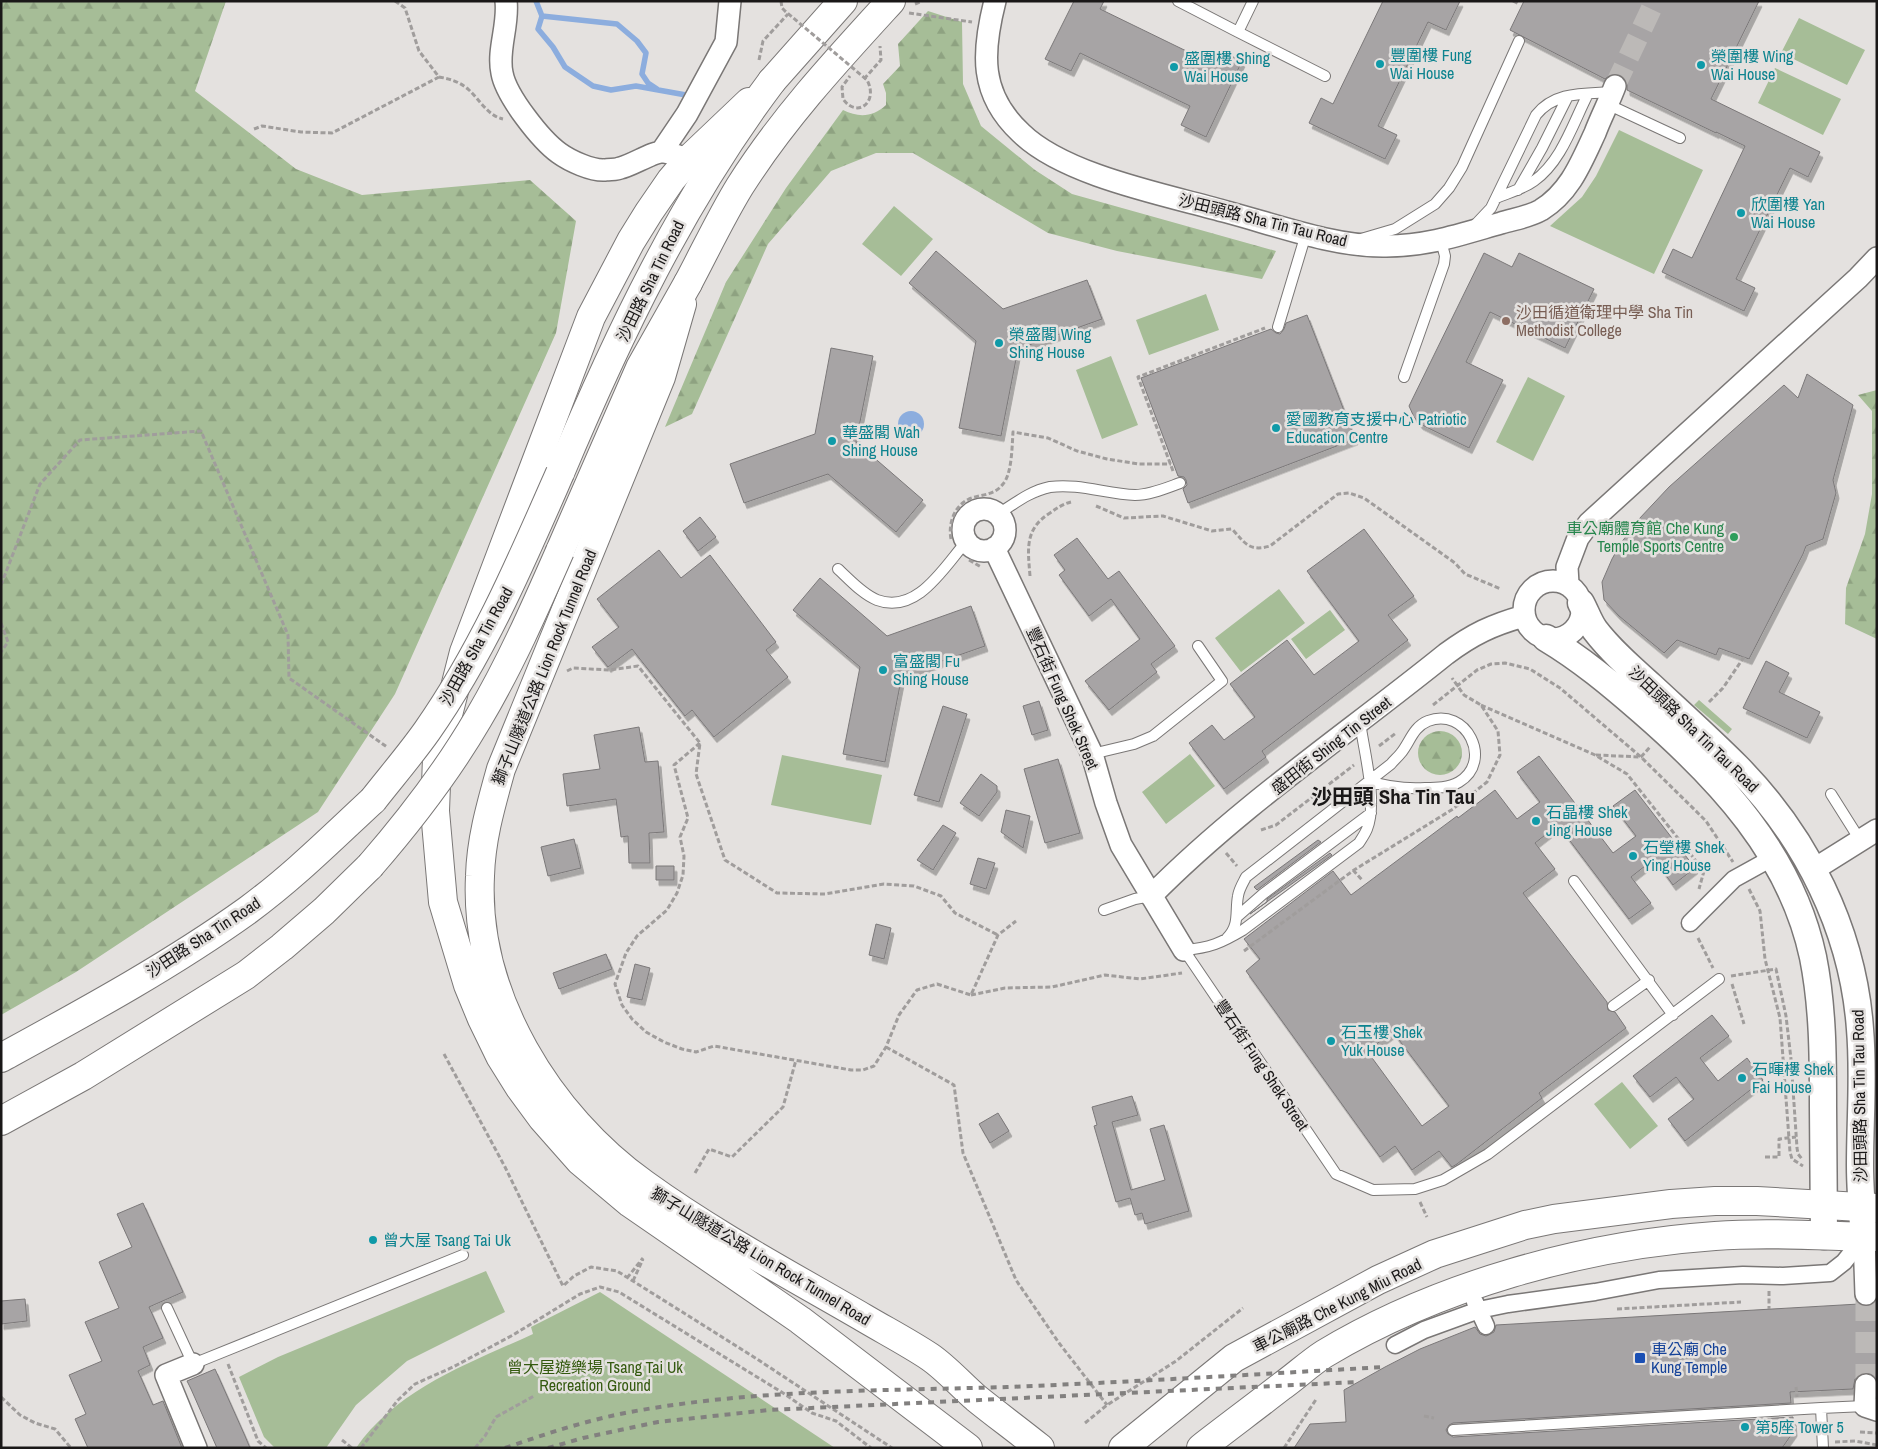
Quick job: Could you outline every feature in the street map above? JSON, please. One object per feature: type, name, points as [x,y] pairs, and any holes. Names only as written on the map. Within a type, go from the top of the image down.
[{"type":"main road","name":"獅子山隧道公路 Lion Rock Tunnel Road","points":[[843,1],[772,81],[688,160],[649,212],[631,241],[591,317],[464,652],[437,758],[436,811],[443,902],[468,985],[500,1056],[542,1118],[580,1161],[630,1203],[800,1320],[968,1448]]},
{"type":"main road","name":"獅子山隧道公路 Lion Rock Tunnel Road","points":[[907,7],[807,93],[740,187],[688,283],[661,377],[500,769],[485,824],[480,878],[480,907],[490,966],[508,1020],[528,1057],[556,1097],[580,1126],[609,1155],[641,1182],[708,1227],[931,1358],[983,1404],[1040,1448]]},
{"type":"main road","name":"沙田路 Sha Tin Road","points":[[1,1058],[160,967],[248,909],[310,859],[373,800],[427,731],[480,645],[514,577],[588,408],[662,253],[708,174],[748,112],[772,81]]},
{"type":"main road","name":"沙田路 Sha Tin Road","points":[[1,1122],[83,1076],[246,975],[317,917],[370,866],[412,816],[437,783],[478,719],[519,641],[640,368],[688,283]]},
{"type":"main road","name":"車公廟路 Che Kung Miu Road","points":[[1123,1448],[1234,1358],[1378,1280],[1435,1254],[1525,1226],[1585,1214],[1671,1204],[1715,1201],[1766,1201],[1869,1207]]},
{"type":"main road","points":[[1201,1448],[1323,1355],[1379,1324],[1432,1301],[1474,1299],[1515,1273],[1595,1252],[1666,1240],[1716,1236],[1870,1237]]},
{"type":"street","points":[[506,1],[508,14],[502,58],[502,72],[505,82],[522,112],[542,137],[560,154],[600,170],[620,169],[662,151],[687,114],[726,42],[730,1]]},
{"type":"street","name":"沙田頭路 Sha Tin Tau Road","points":[[995,1],[986,42],[986,66],[992,90],[1003,111],[1021,133],[1045,152],[1075,166],[1116,181],[1306,234],[1349,242],[1384,246],[1418,245],[1441,241],[1539,211],[1558,197],[1570,184],[1612,94]]},
{"type":"street","points":[[662,151],[688,160]]},
{"type":"street","points":[[1546,638],[1556,639],[1572,632],[1581,617],[1567,567],[1578,538],[1589,523],[1858,278],[1877,258]]},
{"type":"street","points":[[979,509],[992,510],[998,514],[1005,526],[1005,532],[1003,539],[994,548],[982,551],[966,542],[963,529],[968,516],[979,509]]},
{"type":"street","name":"豐石街 Fung Shek Street","points":[[994,548],[1092,754],[1106,803],[1121,844],[1184,950]]},
{"type":"street","points":[[1524,616],[1526,599],[1533,589],[1544,583],[1550,582],[1574,594]]},
{"type":"street","name":"沙田頭路 Sha Tin Tau Road","points":[[1574,594],[1594,629],[1619,657],[1681,713],[1755,786],[1795,840],[1829,901],[1845,943],[1857,995],[1862,1062],[1860,1165],[1869,1207],[1870,1237]]},
{"type":"street","name":"沙田頭路 Sha Tin Tau Road","points":[[1524,616],[1532,630],[1571,653],[1600,675],[1665,731],[1716,781],[1744,813],[1784,876],[1800,912],[1813,956],[1820,1004],[1823,1069],[1824,1236]]},
{"type":"street","name":"盛田街 Shing Tin Street","points":[[1151,896],[1209,841],[1469,637],[1497,624],[1524,616]]},
{"type":"street","points":[[1813,870],[1868,835]]},
{"type":"street","points":[[1690,923],[1734,879],[1772,858]]},
{"type":"street","points":[[1866,1294],[1870,1237]]},
{"type":"street","points":[[1394,1345],[1424,1330],[1474,1299],[1508,1304],[1596,1292],[1659,1280],[1743,1275],[1783,1276],[1830,1272],[1844,1262],[1870,1237]]},
{"type":"street","points":[[1474,1299],[1486,1326]]},
{"type":"street","points":[[194,1364],[166,1375],[196,1448]]},
{"type":"street","points":[[1866,1385],[1871,1408]]},
{"type":"lane","points":[[1178,1],[1325,76]]},
{"type":"lane","points":[[1238,32],[1253,1]]},
{"type":"lane","points":[[1349,242],[1395,228],[1435,204],[1449,188],[1462,167],[1519,41]]},
{"type":"lane","points":[[1496,198],[1533,182],[1546,171],[1557,157],[1588,94]]},
{"type":"lane","points":[[1465,234],[1491,208],[1536,116],[1545,105],[1555,99],[1588,94],[1612,94],[1680,138]]},
{"type":"lane","points":[[1518,190],[1568,96]]},
{"type":"lane","points":[[1279,324],[1306,234]]},
{"type":"lane","points":[[1404,377],[1444,264],[1445,256],[1441,241]]},
{"type":"lane","points":[[998,514],[1029,494],[1049,488],[1068,487],[1136,495],[1153,492],[1178,483]]},
{"type":"lane","points":[[838,569],[867,595],[876,600],[886,602],[906,601],[922,592],[966,542]]},
{"type":"lane","points":[[1092,754],[1134,744],[1153,736],[1222,681],[1198,646]]},
{"type":"lane","points":[[1222,942],[1232,933],[1238,916],[1238,896],[1246,876],[1391,764],[1419,727],[1428,721],[1438,719],[1456,722],[1466,730],[1473,741],[1476,756],[1470,771],[1465,778],[1450,786],[1402,788],[1384,786],[1369,781]]},
{"type":"lane","points":[[1184,950],[1204,948],[1222,942],[1263,915],[1359,843],[1367,830],[1371,813],[1371,797],[1360,722]]},
{"type":"lane","points":[[1831,794],[1868,835]]},
{"type":"lane","points":[[1238,916],[1371,813]]},
{"type":"lane","points":[[1574,881],[1673,1014]]},
{"type":"lane","points":[[1104,910],[1135,899],[1151,896]]},
{"type":"lane","name":"豐石街 Fung Shek Street","points":[[1184,950],[1336,1174],[1373,1190],[1415,1189],[1443,1180],[1488,1154],[1673,1014],[1724,978]]},
{"type":"lane","points":[[1613,1006],[1649,980]]},
{"type":"lane","points":[[167,1308],[194,1364],[464,1254]]},
{"type":"lane","points":[[1453,1430],[1820,1408],[1871,1408]]},
{"type":"lane","points":[[1820,1408],[1823,1446]]},
{"type":"path","points":[[394,1],[405,8],[419,51],[440,77]]},
{"type":"path","points":[[781,1],[782,8],[788,14],[864,78],[871,88],[871,98],[863,107],[853,108],[845,102],[842,96],[842,86],[850,76]]},
{"type":"path","points":[[907,7],[922,1]]},
{"type":"path","points":[[1513,1],[1519,4]]},
{"type":"path","points":[[907,7],[970,22]]},
{"type":"path","points":[[775,29],[788,14]]},
{"type":"path","points":[[974,29],[975,22]]},
{"type":"path","points":[[864,78],[882,60],[880,44]]},
{"type":"path","points":[[254,129],[262,126],[301,132],[332,133],[440,77],[452,79],[469,90],[482,105],[498,118],[507,120]]},
{"type":"path","points":[[1178,483],[1138,377],[1279,324]]},
{"type":"path","points":[[1,585],[40,484],[80,440],[202,431],[288,635],[288,678],[390,749]]},
{"type":"path","points":[[977,497],[992,494],[1008,477],[1013,432],[1048,438],[1077,450],[1107,459],[1139,464],[1170,464]]},
{"type":"path","points":[[1091,504],[1124,518],[1163,516],[1212,531],[1232,529],[1248,547],[1261,549],[1270,546],[1338,494],[1349,493],[1364,498],[1455,563],[1465,574],[1501,589]]},
{"type":"path","points":[[1030,578],[1029,539],[1035,526],[1041,518],[1064,503],[1073,502]]},
{"type":"path","points":[[1,623],[8,642],[1,652]]},
{"type":"path","points":[[1709,702],[1723,688],[1744,657]]},
{"type":"path","points":[[1427,709],[1478,670],[1491,664],[1505,663],[1530,669],[1560,688],[1640,758],[1706,821],[1742,875],[1760,911],[1765,959],[1780,1018],[1788,1138],[1792,1159],[1806,1168]]},
{"type":"path","points":[[563,673],[573,668],[609,670],[638,666],[700,743],[696,774],[725,860],[777,893],[825,894],[884,884],[914,886],[940,896],[955,913],[998,935]]},
{"type":"path","points":[[1452,678],[1464,695],[1481,705],[1595,755],[1627,774],[1704,872],[1690,923],[1724,978],[1744,1024]]},
{"type":"path","points":[[1244,951],[1354,870],[1452,809],[1488,782],[1500,755],[1498,731],[1481,705]]},
{"type":"path","points":[[1261,830],[1276,825],[1396,733]]},
{"type":"path","points":[[700,743],[674,765],[688,818],[680,837],[684,856],[683,875],[677,893],[667,910],[637,936],[626,953],[615,984],[622,1005],[632,1020],[646,1032],[664,1042],[696,1052],[714,1046],[851,1070],[863,1070],[874,1066],[886,1048],[899,1014],[917,990],[937,984],[971,995],[1006,988],[1052,987],[1105,975],[1140,979],[1185,972]]},
{"type":"path","points":[[1342,855],[1363,881]]},
{"type":"path","points":[[971,995],[998,935],[1016,921]]},
{"type":"path","points":[[1724,978],[1776,969],[1786,1016],[1798,1154],[1800,1158],[1807,1160]]},
{"type":"path","points":[[886,1048],[954,1085],[963,1153],[1016,1280],[1059,1343],[1106,1405]]},
{"type":"path","points":[[444,1054],[505,1167],[563,1286],[574,1276],[591,1267],[617,1272],[892,1448]]},
{"type":"path","points":[[695,1173],[709,1149],[732,1157],[783,1107],[796,1060]]},
{"type":"path","points":[[1765,1157],[1779,1157],[1779,1139],[1796,1137]]},
{"type":"path","points":[[627,1278],[643,1258],[633,1281]]},
{"type":"path","points":[[361,1448],[398,1400],[410,1388],[513,1335],[580,1294],[600,1287],[619,1292],[775,1388],[812,1413],[836,1421],[871,1448]]},
{"type":"path","points":[[1617,1309],[1741,1302]]},
{"type":"path","points":[[1085,1423],[1106,1405],[1176,1361],[1243,1308]]},
{"type":"path","points":[[223,1352],[258,1441],[266,1448]]},
{"type":"path","points":[[1796,1388],[1797,1398]]},
{"type":"path","points":[[476,1448],[486,1436],[496,1417],[534,1396]]},
{"type":"path","points":[[1,1397],[20,1415],[35,1423],[55,1429],[71,1448]]},
{"type":"path","points":[[1284,1448],[1317,1398]]},
{"type":"path","points":[[1424,1416],[1434,1418]]},
{"type":"path","points":[[1860,1432],[1877,1433]]},
{"type":"path","points":[[342,1440],[352,1448]]},
{"type":"path","points":[[1823,1446],[1855,1441],[1877,1445]]},
{"type":"green space","points":[[1,1],[226,1],[195,91],[296,169],[362,195],[530,180],[576,221],[556,333],[395,694],[318,812],[76,972],[1,1015]]},
{"type":"green space","points":[[928,11],[962,22],[963,84],[981,126],[1035,170],[1072,194],[1276,251],[1262,279],[1117,251],[1048,233],[913,153],[876,153],[831,171],[768,244],[692,414],[665,427],[726,282],[786,188],[843,110],[849,113],[866,115],[876,112],[886,105],[886,93],[883,84],[900,66],[898,44]]},
{"type":"green space","points":[[1799,18],[1865,50],[1847,85],[1781,53]]},
{"type":"green space","points":[[1775,68],[1841,99],[1823,135],[1758,103]]},
{"type":"green space","points":[[1619,130],[1703,170],[1654,274],[1550,226],[1582,197],[1596,176]]},
{"type":"green space","points":[[894,206],[933,239],[901,276],[862,244]]},
{"type":"green space","points":[[1206,294],[1219,330],[1149,355],[1136,320]]},
{"type":"green space","points":[[1111,356],[1138,425],[1102,439],[1076,370]]},
{"type":"green space","points":[[1528,377],[1565,396],[1533,461],[1496,442]]},
{"type":"green space","points":[[1877,390],[1877,639],[1845,624],[1846,588],[1865,534],[1872,494],[1872,411],[1858,395]]},
{"type":"green space","points":[[1279,589],[1305,623],[1241,672],[1215,638]]},
{"type":"green space","points":[[1330,610],[1345,630],[1306,659],[1291,639]]},
{"type":"green space","points":[[1699,700],[1732,729],[1728,734],[1694,705]]},
{"type":"green space","points":[[1444,731],[1456,737],[1461,744],[1461,762],[1456,769],[1449,774],[1436,775],[1428,772],[1421,765],[1418,749],[1421,741],[1428,734]]},
{"type":"green space","points":[[1190,754],[1215,786],[1166,824],[1142,792]]},
{"type":"green space","points":[[782,755],[882,775],[871,825],[771,805]]},
{"type":"green space","points":[[1622,1082],[1658,1126],[1630,1149],[1594,1104]]},
{"type":"green space","name":"曾大屋遊樂場 Tsang Tai Uk Recreation Ground","points":[[486,1271],[505,1312],[407,1361],[356,1405],[326,1448],[275,1448],[264,1437],[239,1377],[278,1357]]},
{"type":"green space","name":"曾大屋遊樂場 Tsang Tai Uk Recreation Ground","points":[[600,1292],[835,1448],[356,1448],[373,1427],[414,1393],[460,1367],[533,1334],[531,1327]]},
{"type":"water","points":[[911,411],[921,414],[924,424],[921,434],[911,437],[901,434],[898,424],[901,414]]},
{"type":"building","name":"盛圍樓 Shing Wai House","points":[[1074,1],[1104,1],[1100,9],[1211,63],[1218,50],[1242,61],[1206,137],[1181,125],[1190,106],[1080,53],[1071,71],[1045,59]]},
{"type":"building","name":"豐圍樓 Fung Wai House","points":[[1383,1],[1460,1],[1446,30],[1428,22],[1378,126],[1397,135],[1385,159],[1309,123],[1321,98],[1333,104]]},
{"type":"building","points":[[1524,1],[1759,1],[1711,99],[1820,152],[1808,177],[1790,168],[1736,279],[1755,288],[1744,311],[1662,272],[1673,249],[1692,258],[1745,146],[1627,90],[1625,79],[1620,75],[1613,74],[1605,79],[1510,30]]},
{"type":"building","name":"榮盛閣 Wing Shing House","points":[[936,251],[1003,309],[1087,280],[1102,319],[1018,349],[1001,436],[959,428],[976,341],[909,283]]},
{"type":"building","points":[[1484,253],[1512,267],[1519,253],[1594,289],[1565,348],[1490,312],[1466,362],[1503,380],[1469,448],[1420,424],[1409,406]]},
{"type":"building","name":"愛國教育支援中心 Patriotic Education Centre","points":[[1307,315],[1355,439],[1188,503],[1183,489],[1187,485],[1186,480],[1184,477],[1178,476],[1141,378],[1271,329],[1280,334],[1286,323]]},
{"type":"building","name":"華盛閣 Wah Shing House","points":[[831,348],[873,356],[856,442],[923,500],[896,532],[828,474],[744,503],[730,464],[815,434]]},
{"type":"building","name":"車公廟體育館 Che Kung Temple Sports Centre","points":[[1807,374],[1853,405],[1833,480],[1836,493],[1823,539],[1806,546],[1749,659],[1719,648],[1716,655],[1677,640],[1664,653],[1619,616],[1604,600],[1602,582],[1612,559],[1639,519],[1669,487],[1784,385],[1798,398]]},
{"type":"building","points":[[700,517],[716,537],[698,551],[683,531]]},
{"type":"building","points":[[1364,529],[1414,596],[1388,615],[1408,640],[1262,751],[1266,757],[1224,789],[1189,743],[1212,725],[1224,740],[1255,717],[1230,684],[1287,640],[1314,675],[1359,641],[1307,571]]},
{"type":"building","points":[[1077,538],[1108,579],[1119,571],[1175,646],[1151,664],[1157,672],[1109,710],[1085,681],[1140,639],[1111,599],[1089,616],[1059,575],[1065,570],[1054,555]]},
{"type":"building","points":[[659,550],[681,578],[710,555],[776,642],[766,650],[788,677],[714,737],[692,710],[685,716],[632,649],[608,667],[592,647],[619,627],[597,599]]},
{"type":"building","name":"富盛閣 Fu Shing House","points":[[820,578],[887,636],[971,606],[985,646],[902,675],[885,762],[843,754],[860,667],[793,610]]},
{"type":"building","points":[[1766,661],[1789,673],[1779,692],[1820,712],[1807,738],[1743,708]]},
{"type":"building","points":[[1039,701],[1048,730],[1032,735],[1023,706]]},
{"type":"building","points":[[943,706],[967,714],[939,802],[914,795]]},
{"type":"building","points":[[639,727],[645,762],[658,761],[664,832],[649,833],[650,863],[629,863],[628,836],[621,837],[616,799],[567,806],[563,774],[600,769],[594,735]]},
{"type":"building","points":[[1539,756],[1613,853],[1636,836],[1613,806],[1635,790],[1695,868],[1673,885],[1654,859],[1631,877],[1651,903],[1629,919],[1558,825],[1535,843],[1555,869],[1523,893],[1607,1002],[1608,1010],[1615,1012],[1626,1028],[1539,1093],[1542,1098],[1457,1164],[1452,1167],[1439,1151],[1412,1170],[1395,1146],[1380,1157],[1246,971],[1260,959],[1244,939],[1333,871],[1351,895],[1495,790],[1517,819],[1540,802],[1517,772]],"holes":[[[1393,1032],[1449,1106],[1422,1126],[1367,1051]]]},
{"type":"building","points":[[1058,759],[1080,833],[1045,843],[1024,769]]},
{"type":"building","points":[[981,774],[997,786],[997,792],[979,816],[960,803]]},
{"type":"building","points":[[1006,810],[1030,816],[1023,848],[1001,832]]},
{"type":"building","points":[[943,825],[956,833],[933,870],[917,860]]},
{"type":"building","points":[[574,839],[581,868],[548,876],[541,847]]},
{"type":"building","points":[[1318,840],[1321,842],[1257,890],[1254,887]]},
{"type":"building","points":[[1330,853],[1332,855],[1267,902],[1267,899]]},
{"type":"building","points":[[978,858],[995,863],[986,889],[970,884]]},
{"type":"building","points":[[656,866],[674,866],[674,880],[656,880]]},
{"type":"building","points":[[876,924],[891,928],[884,959],[869,955]]},
{"type":"building","points":[[606,954],[612,969],[559,989],[553,973]]},
{"type":"building","points":[[635,964],[650,968],[642,1000],[627,997]]},
{"type":"building","name":"石暉樓 Shek Fai House","points":[[1712,1015],[1729,1036],[1700,1058],[1718,1081],[1747,1058],[1763,1080],[1685,1141],[1668,1119],[1694,1099],[1676,1077],[1650,1097],[1633,1076]]},
{"type":"building","points":[[1132,1096],[1138,1115],[1112,1122],[1131,1190],[1165,1180],[1150,1129],[1164,1125],[1189,1211],[1145,1224],[1142,1213],[1135,1215],[1130,1198],[1116,1202],[1094,1126],[1097,1125],[1092,1107]]},
{"type":"building","points":[[998,1113],[1009,1131],[990,1143],[979,1124]]},
{"type":"building","points":[[143,1203],[183,1292],[149,1307],[163,1338],[143,1347],[150,1365],[138,1371],[153,1405],[163,1401],[182,1448],[88,1448],[75,1419],[86,1414],[69,1375],[102,1361],[85,1322],[119,1308],[99,1262],[132,1247],[117,1214]]},
{"type":"building","points":[[25,1299],[27,1321],[1,1324],[1,1301]]},
{"type":"building","name":"車公廟 Che Kung Temple","points":[[1877,1303],[1877,1379],[1867,1373],[1861,1374],[1855,1379],[1853,1389],[1790,1392],[1791,1403],[1453,1423],[1446,1430],[1453,1437],[1793,1417],[1794,1431],[1782,1448],[1294,1448],[1310,1424],[1346,1422],[1344,1390],[1420,1349],[1475,1327],[1480,1334],[1486,1336],[1494,1332],[1496,1325],[1859,1304],[1867,1306]]},
{"type":"building","points":[[215,1369],[250,1448],[217,1448],[187,1381]]},
{"type":"waterway","points":[[536,1],[542,16],[538,29],[553,47],[565,67],[593,86],[611,90],[636,86],[686,95]]},
{"type":"waterway","points":[[542,16],[617,24],[637,41],[646,53],[642,74],[648,83],[657,89]]},
{"type":"tunnel","points":[[1615,86],[1655,1]]},
{"type":"tunnel","points":[[1866,1294],[1866,1385]]},
{"type":"railway","points":[[505,1448],[565,1428],[610,1416],[720,1399],[815,1392],[1054,1385],[1385,1367]]},
{"type":"railway","points":[[548,1448],[583,1438],[658,1422],[769,1410],[1358,1382]]},
{"type":"place","name":"豐圍樓 Fung Wai House","points":[[1380,64]]},
{"type":"place","name":"榮圍樓 Wing Wai House","points":[[1701,65]]},
{"type":"place","name":"盛圍樓 Shing Wai House","points":[[1174,67]]},
{"type":"place","name":"欣圍樓 Yan Wai House","points":[[1741,213]]},
{"type":"place","name":"沙田循道衛理中學 Sha Tin Methodist College","points":[[1506,321]]},
{"type":"place","name":"榮盛閣 Wing Shing House","points":[[999,343]]},
{"type":"place","name":"愛國教育支援中心 Patriotic Education Centre","points":[[1276,428]]},
{"type":"place","name":"華盛閣 Wah Shing House","points":[[832,441]]},
{"type":"place","name":"車公廟體育館 Che Kung Temple Sports Centre","points":[[1734,537]]},
{"type":"place","name":"富盛閣 Fu Shing House","points":[[883,670]]},
{"type":"place","name":"石晶樓 Shek Jing House","points":[[1536,821]]},
{"type":"place","name":"石瑩樓 Shek Ying House","points":[[1633,856]]},
{"type":"place","name":"石玉樓 Shek Yuk House","points":[[1331,1041]]},
{"type":"place","name":"石暉樓 Shek Fai House","points":[[1742,1078]]},
{"type":"place","name":"曾大屋 Tsang Tai Uk","points":[[373,1240]]},
{"type":"place","name":"車公廟 Che Kung Temple","points":[[1640,1358]]},
{"type":"place","name":"第5座 Tower 5","points":[[1745,1427]]},
{"type":"district","name":"沙田頭 Sha Tin Tau","points":[[1393,796]]}]
